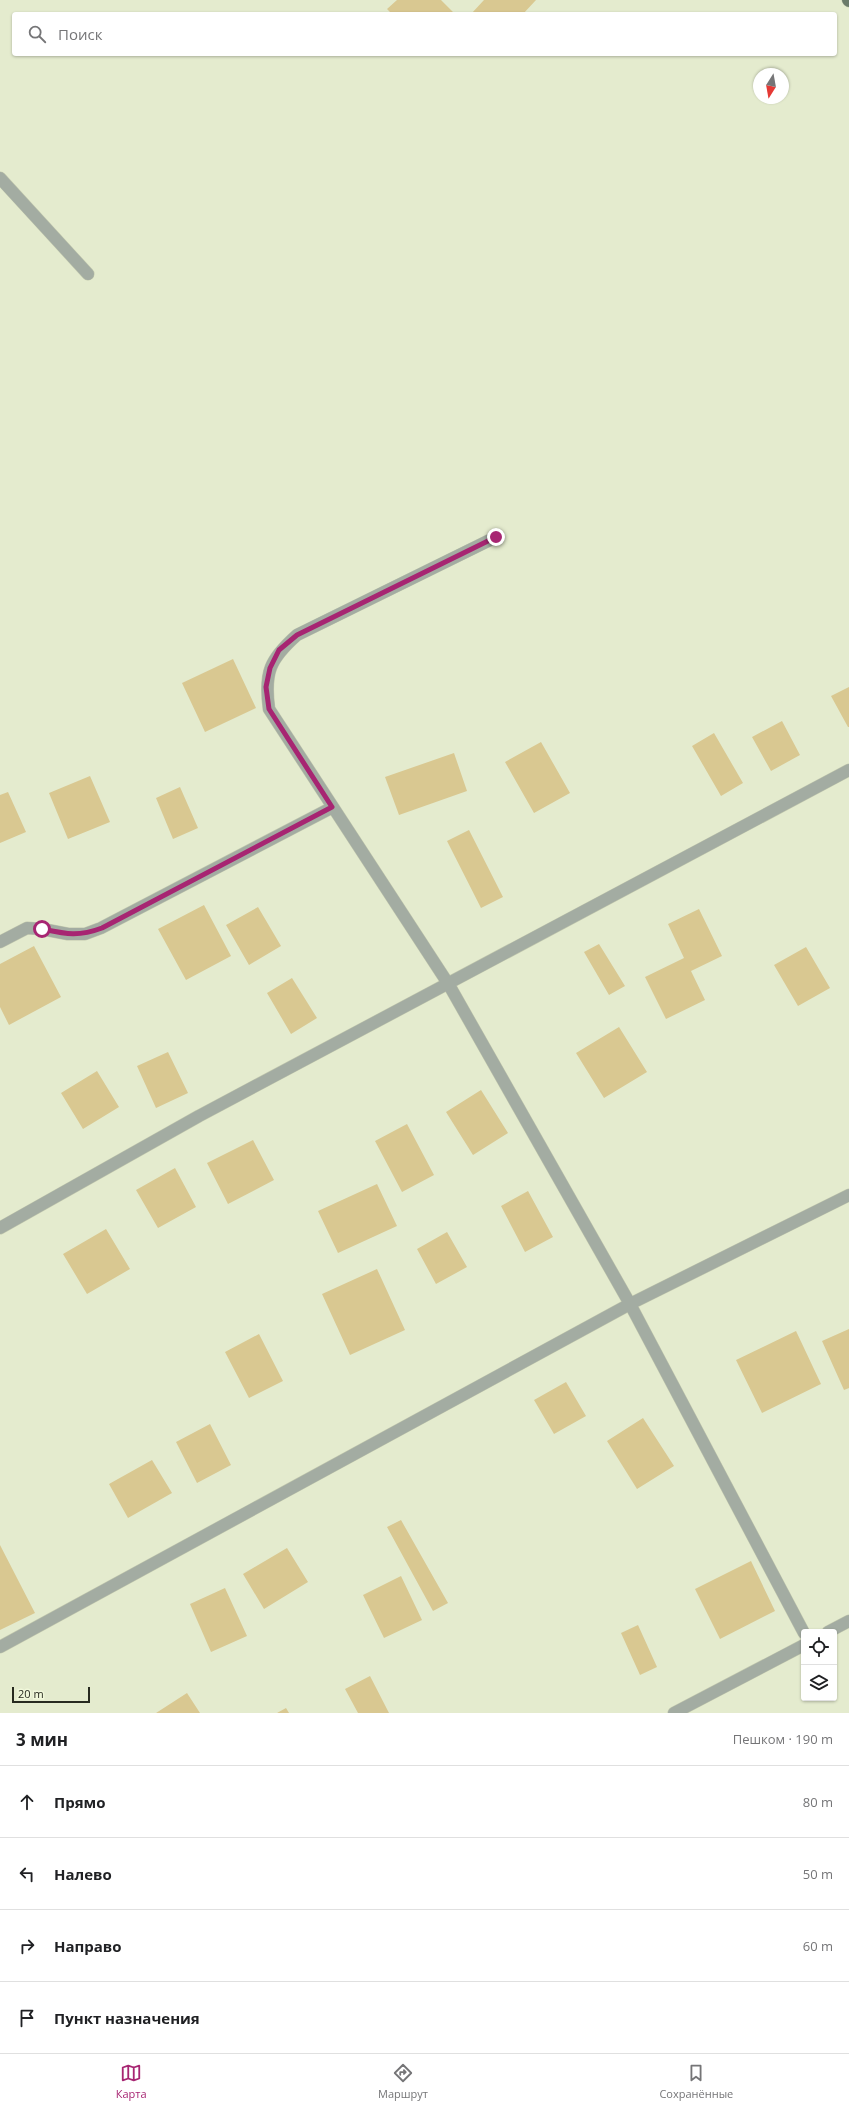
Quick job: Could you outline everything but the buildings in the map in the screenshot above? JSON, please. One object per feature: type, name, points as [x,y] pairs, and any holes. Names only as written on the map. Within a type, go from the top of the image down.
[{"type":"street","points":[[0,178],[88,274]]},
{"type":"street","points":[[496,537],[297,635],[279,650],[270,668],[266,687],[269,709],[449,985],[630,1304],[802,1629]]},
{"type":"street","points":[[0,1228],[199,1116],[449,985],[849,770]]},
{"type":"street","points":[[0,942],[27,928],[68,934],[85,934],[102,928],[332,807]]},
{"type":"street","points":[[0,1647],[630,1304],[849,1195]]},
{"type":"street","points":[[834,1629],[849,1621]]},
{"type":"street","points":[[674,1713],[801,1647]]},
{"type":"route","points":[[42,929],[68,934],[85,934],[102,928],[332,807],[269,709],[266,687],[270,668],[279,650],[297,635],[496,537]]}]
